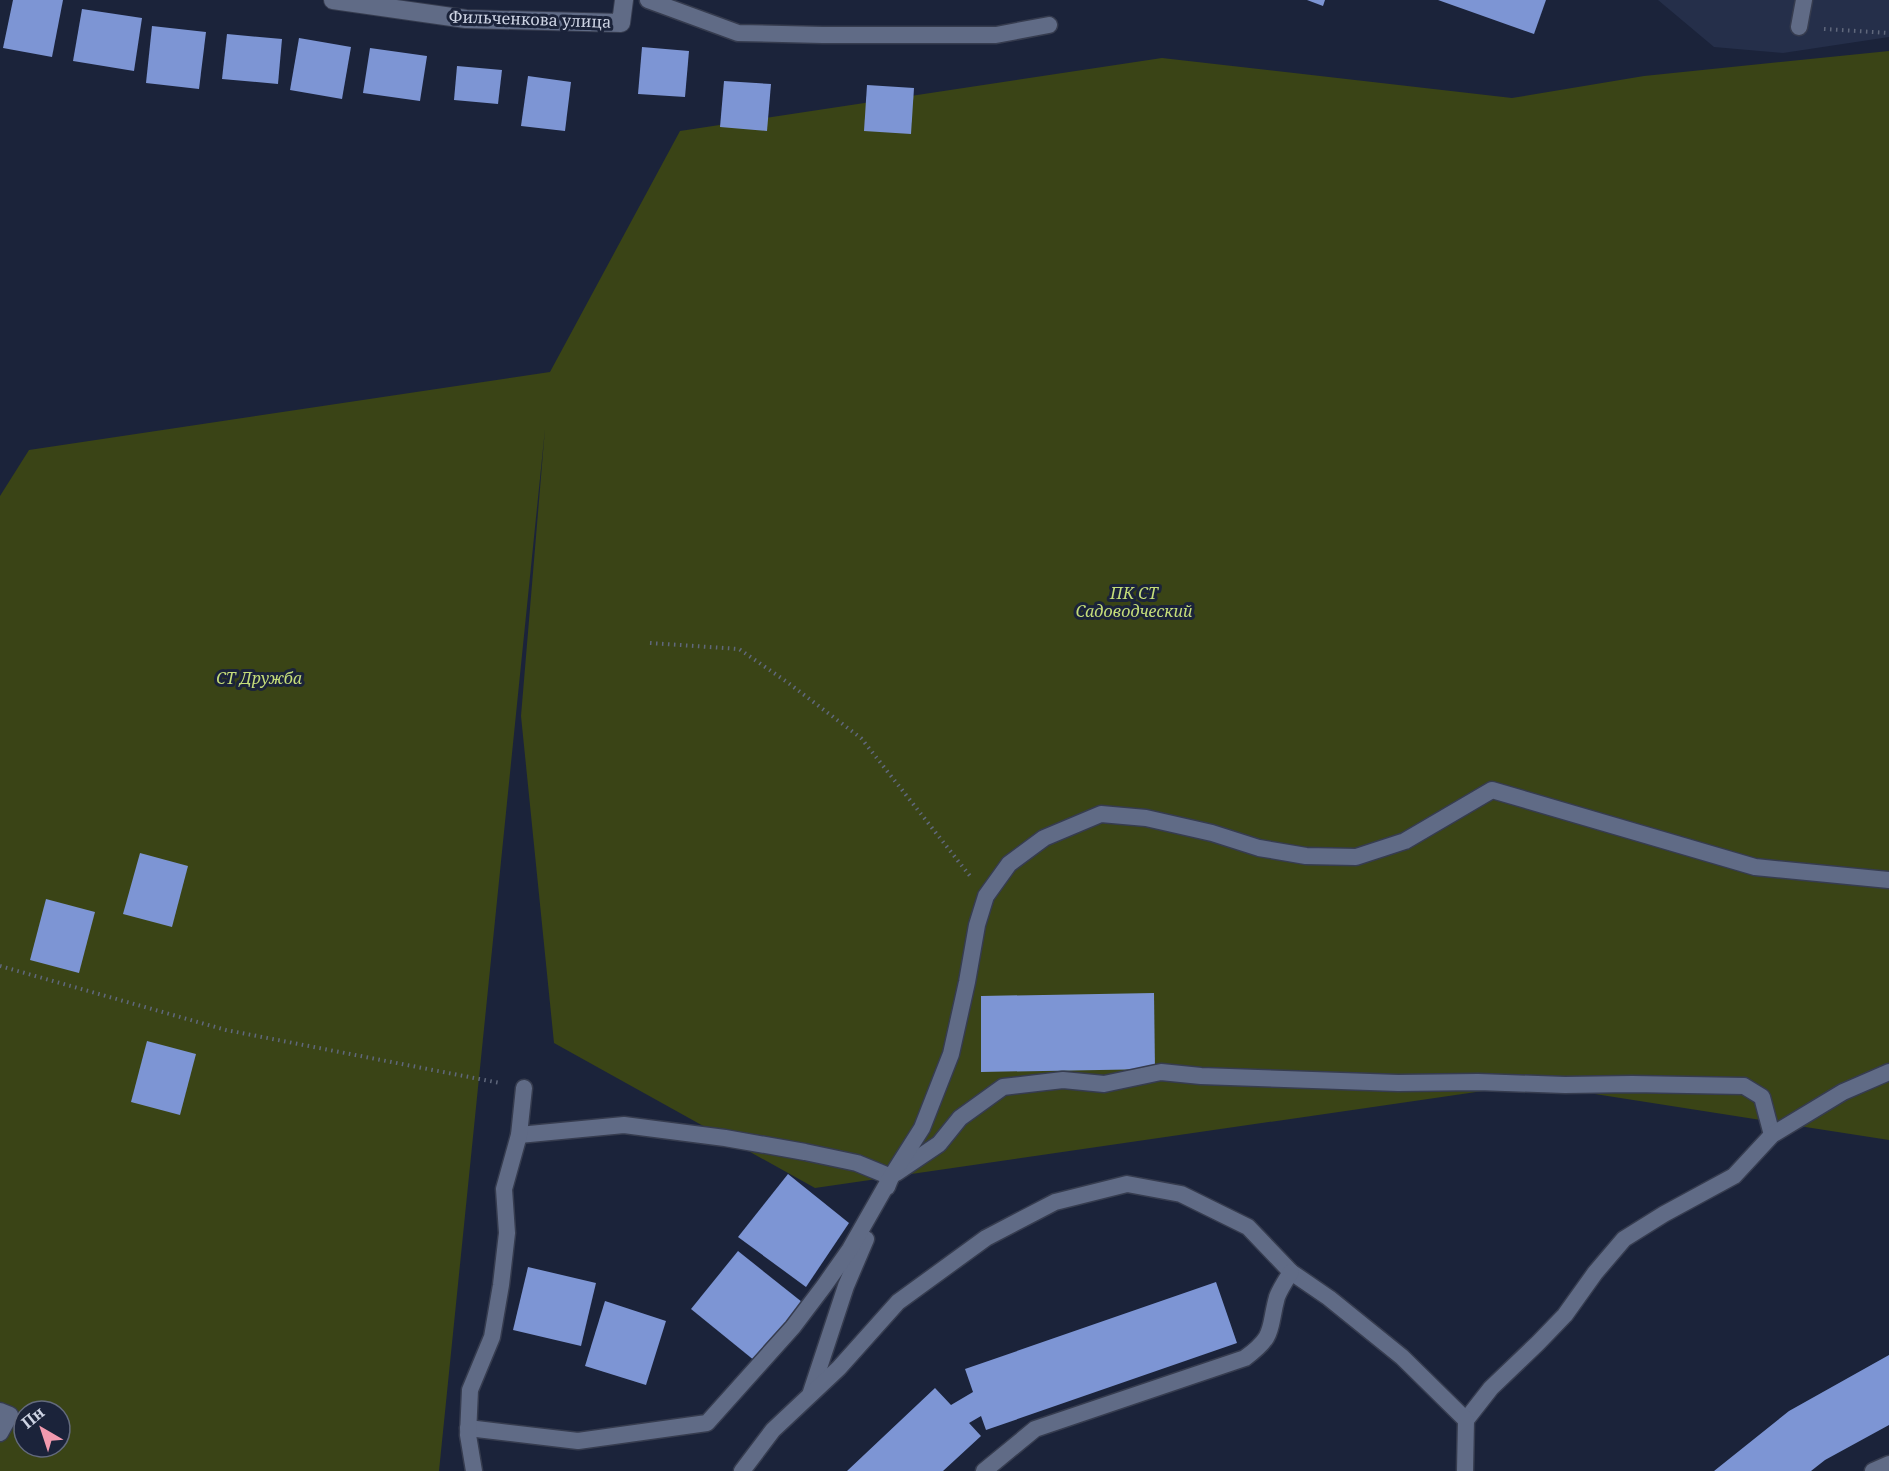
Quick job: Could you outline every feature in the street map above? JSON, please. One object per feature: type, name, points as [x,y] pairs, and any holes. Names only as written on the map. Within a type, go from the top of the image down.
[{"type":"street","name":"Фильченкова улица","points":[[333,0],[466,19],[621,23],[624,0]]},
{"type":"lane","points":[[648,0],[738,33],[823,36],[996,35],[1049,25]]},
{"type":"lane","points":[[1799,27],[1804,0]]},
{"type":"lane","points":[[468,1428],[578,1441],[706,1424],[793,1327],[811,1303],[850,1249],[922,1128],[951,1054],[977,925],[986,896],[1009,864],[1044,838],[1101,814],[1146,818],[1212,832],[1259,848],[1306,856],[1356,857],[1406,842],[1492,790],[1755,867],[1889,880]]},
{"type":"lane","points":[[810,1396],[846,1286],[891,1177],[939,1144],[960,1118],[1003,1087],[1063,1080],[1104,1084],[1161,1072],[1398,1083],[1478,1082],[1565,1085],[1632,1083],[1744,1086],[1762,1097],[1772,1135]]},
{"type":"lane","points":[[1465,1471],[1466,1420],[1491,1388],[1565,1315],[1595,1272],[1624,1239],[1664,1214],[1734,1176],[1772,1135],[1843,1092],[1889,1072]]},
{"type":"lane","points":[[474,1471],[468,1428],[470,1390],[492,1337],[507,1233],[504,1189],[519,1134],[524,1088]]},
{"type":"lane","points":[[519,1134],[624,1125],[725,1138],[805,1152],[857,1163],[891,1177]]},
{"type":"lane","points":[[742,1471],[773,1430],[839,1368],[898,1302],[986,1238],[1055,1202],[1127,1184],[1181,1194],[1248,1227],[1291,1272],[1329,1298],[1402,1357],[1466,1420]]},
{"type":"lane","points":[[984,1471],[1035,1429],[1245,1358],[1261,1346],[1271,1329],[1278,1296],[1291,1272]]},
{"type":"lane","points":[[0,1411],[10,1415],[0,1433]]},
{"type":"lane","points":[[1873,1471],[1889,1464]]},
{"type":"path","points":[[1799,27],[1889,33]]},
{"type":"path","points":[[650,643],[739,649],[787,682],[861,738],[986,896]]},
{"type":"path","points":[[0,966],[226,1030],[524,1088]]},
{"type":"shaded area","points":[[1658,0],[1889,0],[1889,37],[1783,53],[1714,47]]},
{"type":"green space","name":"ПК СТ Садоводческий","points":[[1889,51],[1889,1140],[1531,1084],[815,1188],[554,1043],[521,716],[545,429],[439,1471],[0,1471],[0,496],[29,450],[550,372],[680,131],[1162,58],[1512,98],[1644,76]]},
{"type":"building","points":[[13,0],[63,0],[52,57],[3,48]]},
{"type":"building","points":[[1307,0],[1325,0],[1323,6]]},
{"type":"building","points":[[1438,0],[1546,0],[1534,34]]},
{"type":"building","points":[[82,9],[142,18],[134,71],[73,61]]},
{"type":"building","points":[[152,26],[206,32],[199,89],[146,83]]},
{"type":"building","points":[[227,34],[282,39],[278,84],[222,79]]},
{"type":"building","points":[[299,38],[351,47],[342,99],[290,90]]},
{"type":"building","points":[[642,47],[689,51],[685,97],[638,94]]},
{"type":"building","points":[[370,48],[427,56],[420,101],[363,93]]},
{"type":"building","points":[[457,66],[502,70],[498,104],[454,100]]},
{"type":"building","points":[[528,76],[571,82],[565,131],[521,126]]},
{"type":"building","points":[[724,81],[771,84],[767,131],[720,127]]},
{"type":"building","points":[[867,85],[914,88],[911,134],[864,131]]},
{"type":"building","points":[[140,853],[188,866],[172,927],[123,914]]},
{"type":"building","points":[[46,899],[95,912],[79,973],[30,960]]},
{"type":"building","points":[[1154,993],[1155,1069],[981,1072],[981,996]]},
{"type":"building","points":[[147,1041],[196,1054],[180,1115],[131,1102]]},
{"type":"building","points":[[788,1174],[849,1223],[806,1287],[738,1237]]},
{"type":"building","points":[[738,1251],[802,1302],[755,1361],[691,1309]]},
{"type":"building","points":[[528,1267],[596,1283],[581,1346],[513,1330]]},
{"type":"building","points":[[1216,1282],[1237,1343],[986,1430],[981,1416],[969,1423],[981,1436],[943,1471],[847,1471],[935,1388],[951,1405],[973,1392],[965,1369]]},
{"type":"building","points":[[605,1301],[666,1321],[646,1385],[585,1366]]},
{"type":"building","points":[[1889,1355],[1889,1425],[1825,1460],[1811,1471],[1714,1471],[1789,1411]]},
{"type":"park label","name":"СТ Дружба","points":[[259,678]]}]
